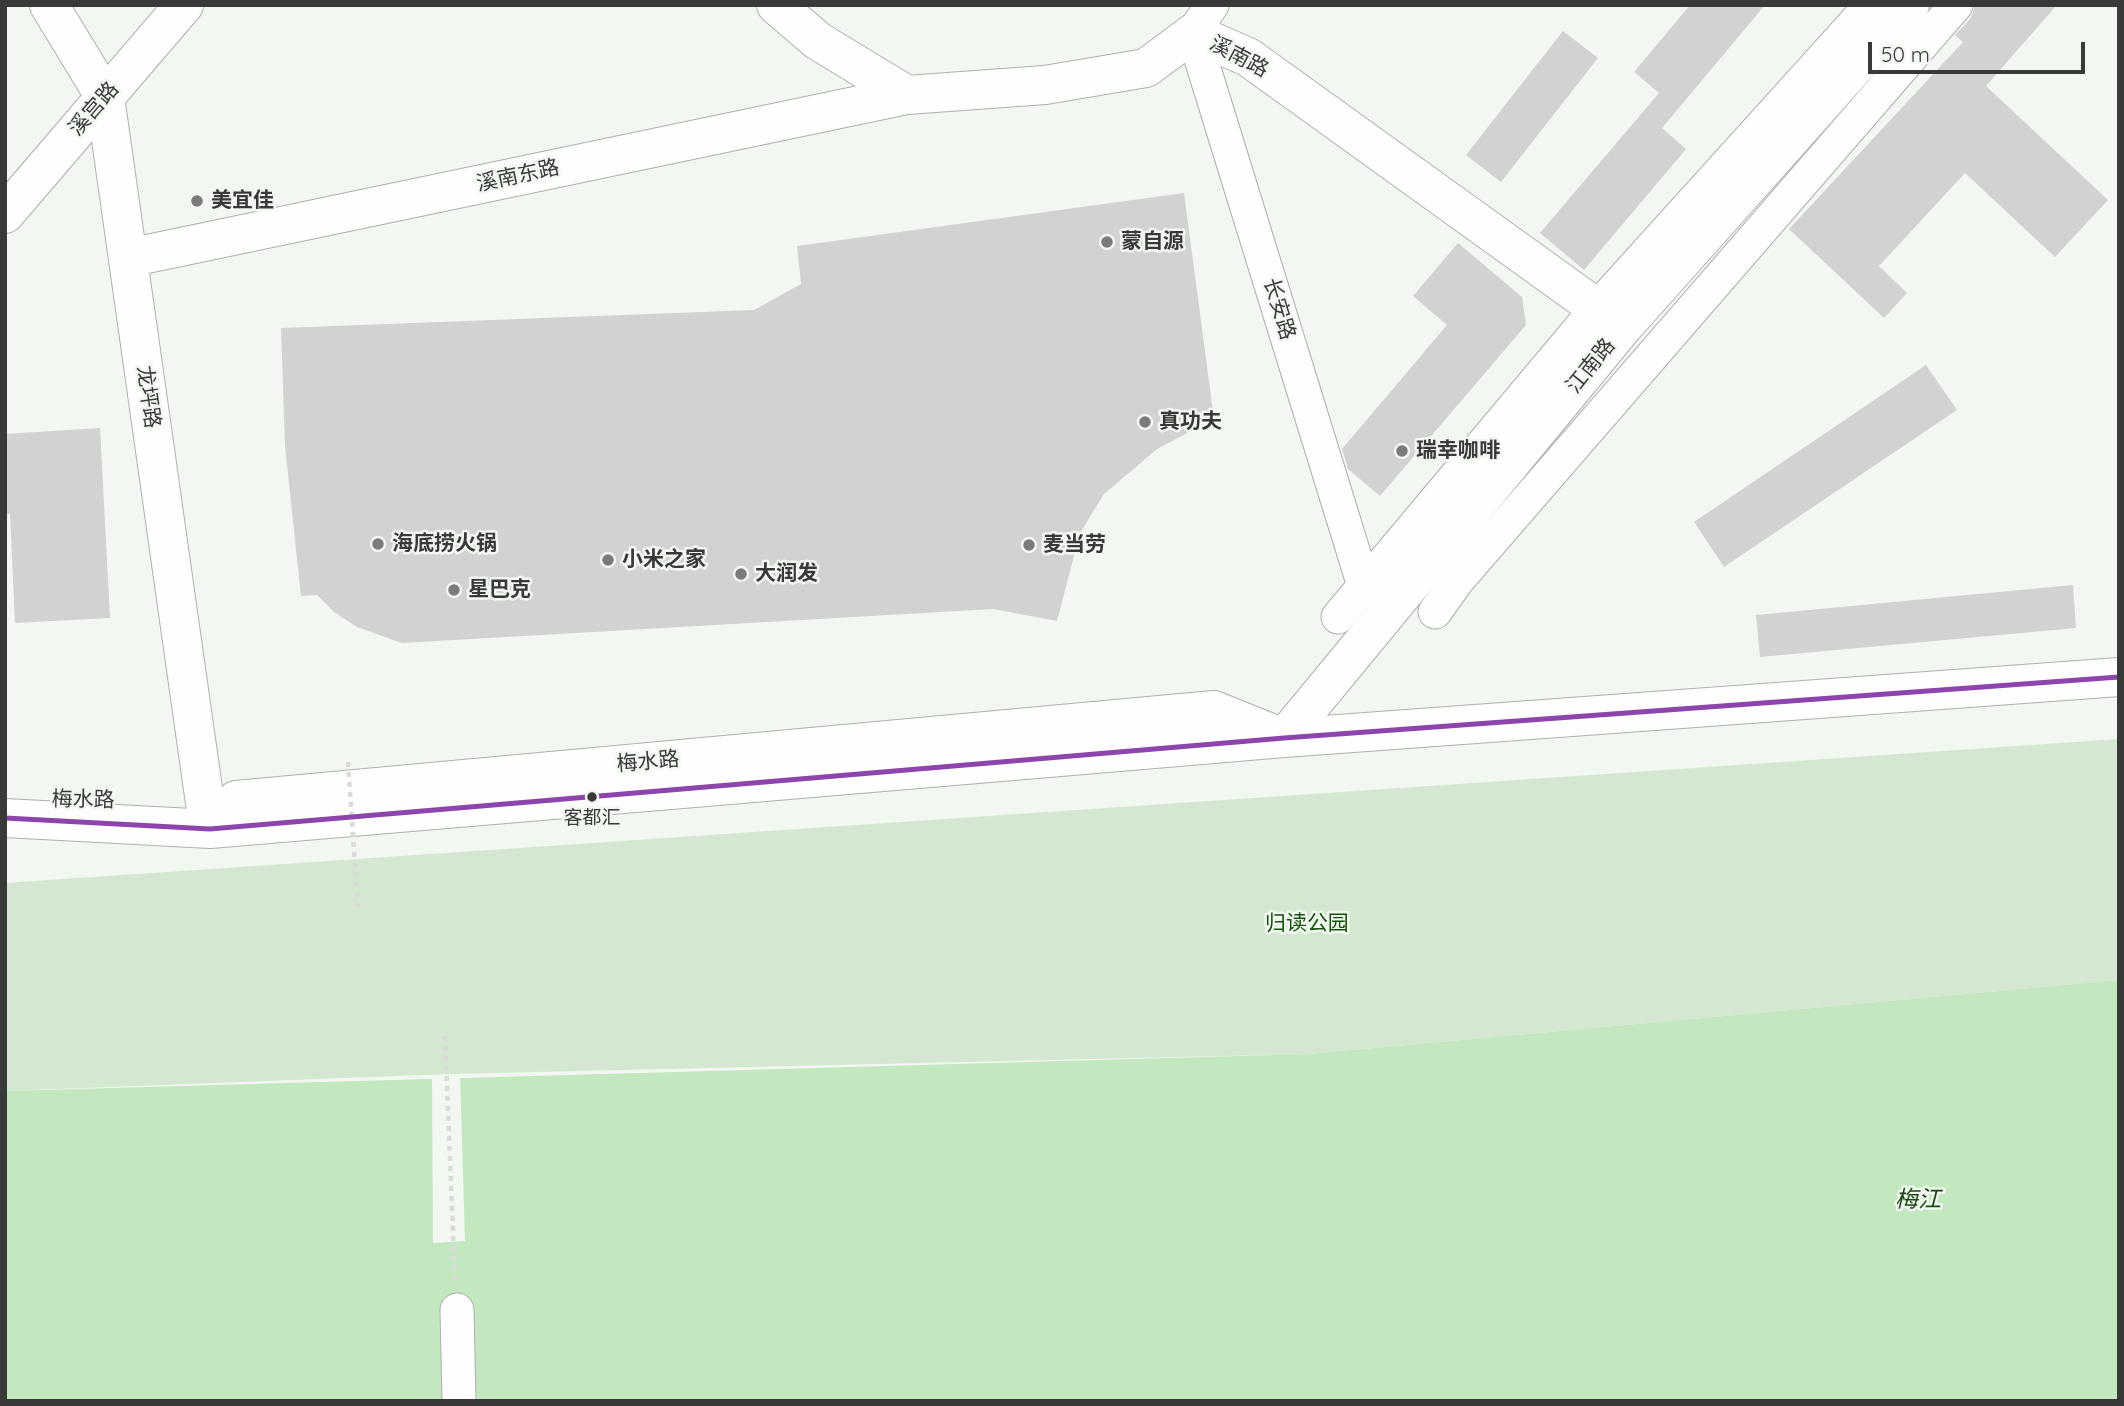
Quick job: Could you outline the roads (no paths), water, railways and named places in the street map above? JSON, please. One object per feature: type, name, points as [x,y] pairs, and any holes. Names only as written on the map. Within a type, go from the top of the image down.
[{"type":"street","name":"龙坪路","points":[[49,5],[105,97],[205,803]]},
{"type":"street","name":"溪宫路","points":[[5,214],[184,5]]},
{"type":"street","points":[[776,5],[818,41],[907,95]]},
{"type":"street","points":[[1338,617],[1610,317],[1871,5]]},
{"type":"street","name":"江南路","points":[[1284,738],[1610,317],[1910,5]]},
{"type":"street","points":[[1435,612],[1457,581],[1956,5]]},
{"type":"street","name":"溪南路","points":[[907,95],[1045,85],[1146,68],[1203,19],[1248,57],[1610,317]]},
{"type":"street","name":"长安路","points":[[1203,19],[1364,586]]},
{"type":"street","name":"溪南东路","points":[[128,258],[907,95]]},
{"type":"street","name":"梅水路","points":[[5,818],[210,829],[1284,738],[2119,677]]},
{"type":"street","name":"梅水路","points":[[5,799],[205,803],[1214,710],[1284,738]]},
{"type":"street","points":[[457,1310],[459,1401]]},
{"type":"water","name":"梅江","points":[[2119,980],[2119,1401],[5,1401],[5,1091],[1308,1054]]},
{"type":"place","name":"美宜佳","points":[[197,201]]},
{"type":"place","name":"蒙自源","points":[[1107,242]]},
{"type":"place","name":"真功夫","points":[[1145,422]]},
{"type":"place","name":"瑞幸咖啡","points":[[1402,451]]},
{"type":"place","name":"海底捞火锅","points":[[378,544]]},
{"type":"place","name":"麦当劳","points":[[1029,545]]},
{"type":"place","name":"小米之家","points":[[608,560]]},
{"type":"place","name":"大润发","points":[[741,574]]},
{"type":"place","name":"星巴克","points":[[454,590]]},
{"type":"place","name":"客都汇","points":[[592,797]]},
{"type":"park label","name":"归读公园","points":[[1307,924]]}]
